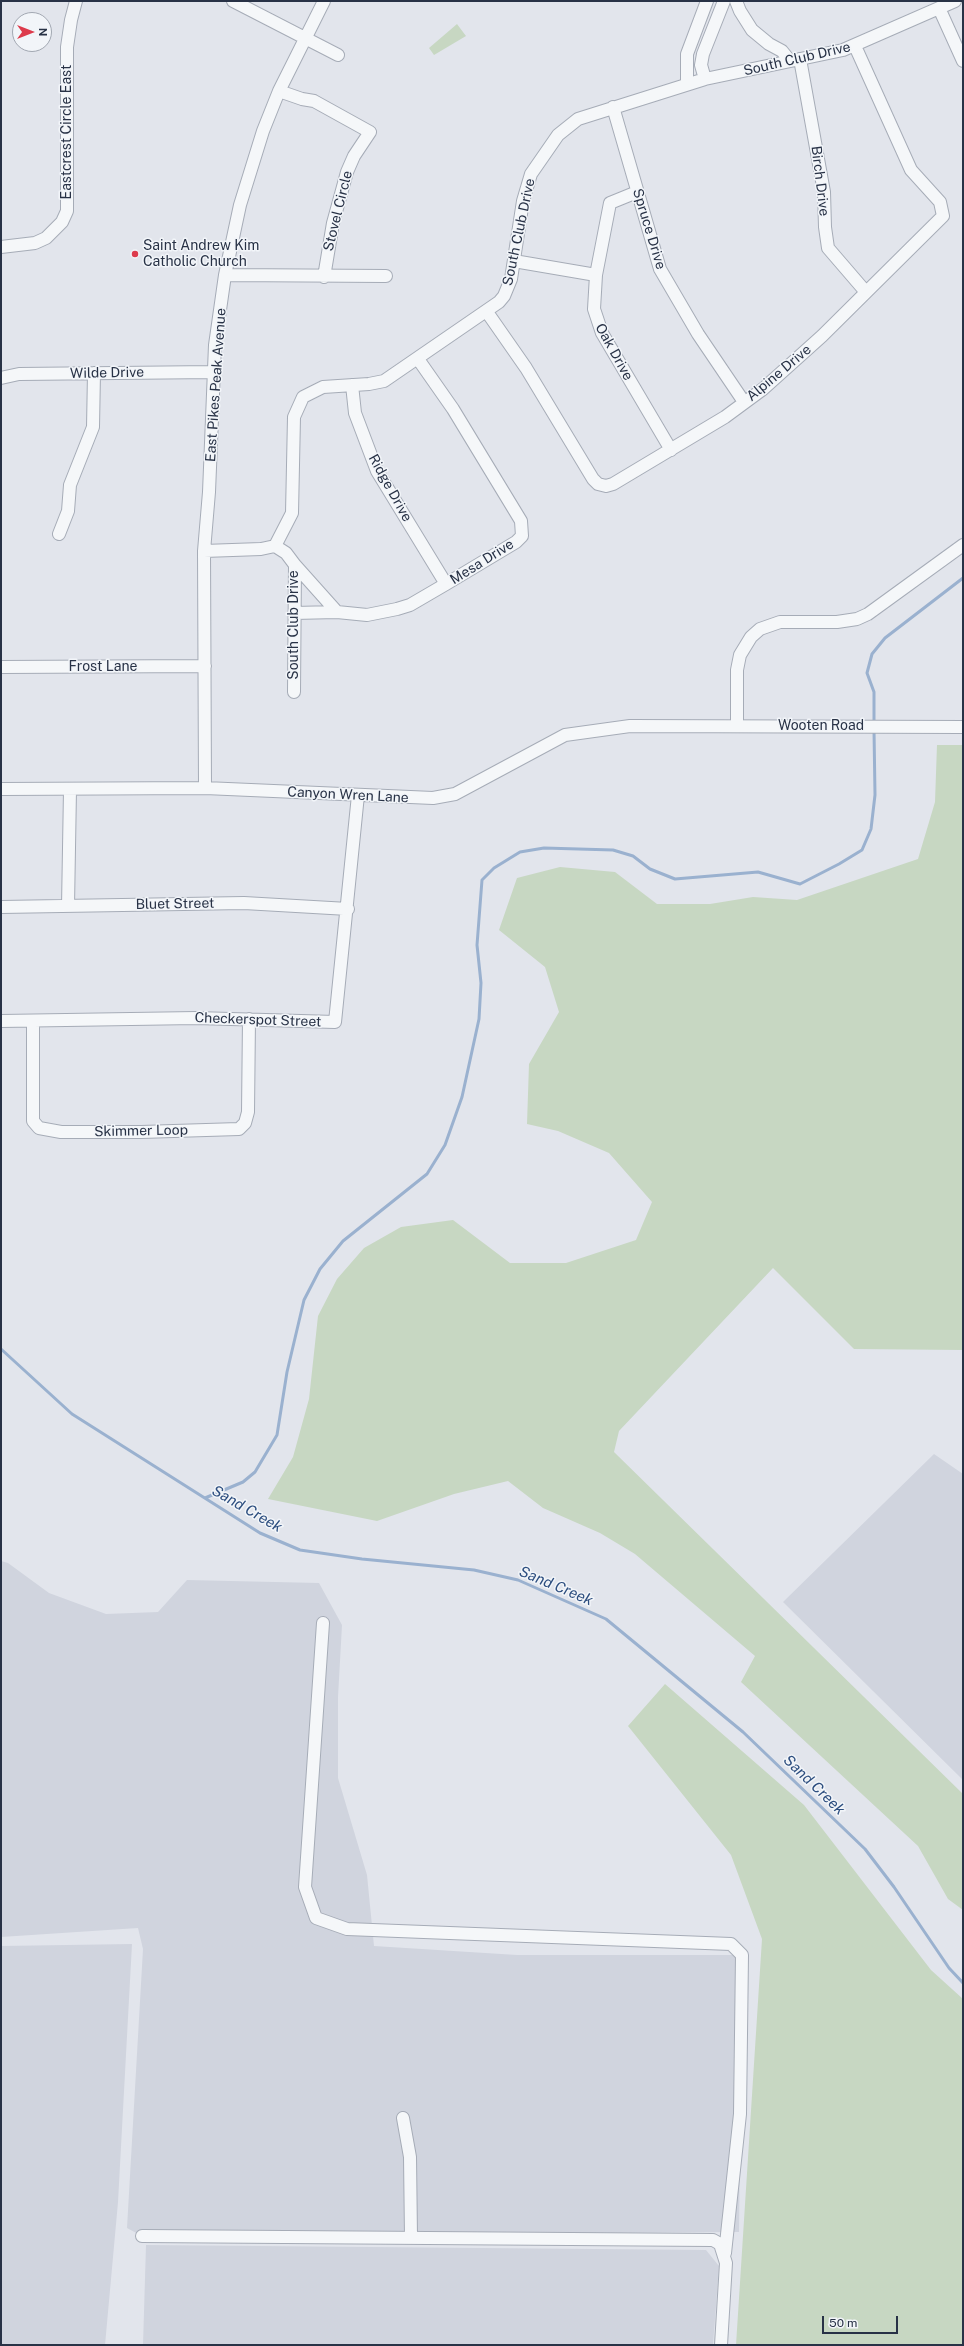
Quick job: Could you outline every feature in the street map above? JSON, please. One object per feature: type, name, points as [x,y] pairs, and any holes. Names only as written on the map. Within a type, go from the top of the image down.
[{"type":"street","name":"Eastcrest Circle East","points":[[3,247],[35,243],[46,238],[62,222],[67,210],[67,47],[71,20],[76,1]]},
{"type":"street","points":[[233,1],[338,55]]},
{"type":"street","name":"East Pikes Peak Avenue","points":[[205,788],[204,551],[209,498],[215,345],[225,275],[240,205],[252,163],[279,90],[324,1]]},
{"type":"street","points":[[687,84],[687,54],[707,1]]},
{"type":"street","points":[[705,79],[701,65],[703,54],[724,1]]},
{"type":"street","points":[[736,1],[740,11],[752,30],[769,44],[795,60]]},
{"type":"street","name":"South Club Drive","points":[[294,692],[295,565],[286,553],[275,546],[292,513],[294,417],[300,393],[323,387],[384,381],[487,312],[504,296],[511,279],[523,201],[536,164],[567,126],[578,119],[705,79],[832,53],[855,46],[955,1]]},
{"type":"street","points":[[939,8],[963,61]]},
{"type":"street","name":"Alpine Drive","points":[[487,312],[526,368],[593,479],[598,484],[606,486],[613,484],[671,450],[744,402],[800,356],[865,291],[938,222],[942,216],[943,210],[940,202],[911,170],[855,46]]},
{"type":"street","name":"Birch Drive","points":[[795,60],[824,192],[825,227],[828,248],[865,291]]},
{"type":"street","name":"Stovel Circle","points":[[279,90],[302,99],[314,101],[370,132],[354,156],[347,172],[333,223],[324,277]]},
{"type":"street","name":"Spruce Drive","points":[[613,107],[660,269],[698,334],[744,402]]},
{"type":"street","name":"Oak Drive","points":[[637,192],[610,203],[596,275],[594,309],[599,328],[671,450]]},
{"type":"street","points":[[514,261],[596,275]]},
{"type":"street","points":[[225,275],[324,277],[386,276]]},
{"type":"street","name":"Mesa Drive","points":[[294,613],[336,612],[367,615],[397,610],[410,605],[446,584],[516,542],[522,536],[523,528],[521,521],[470,435],[418,359]]},
{"type":"street","name":"Wilde Drive","points":[[1,378],[19,374],[214,372]]},
{"type":"street","points":[[58,534],[68,511],[70,485],[93,427],[94,373]]},
{"type":"street","name":"Ridge Drive","points":[[352,385],[355,413],[378,471],[446,584]]},
{"type":"street","points":[[737,726],[737,670],[740,655],[751,637],[760,629],[780,622],[837,622],[857,619],[868,614],[963,545]]},
{"type":"street","points":[[204,551],[261,549],[275,546]]},
{"type":"street","points":[[295,565],[336,612]]},
{"type":"street","name":"Frost Lane","points":[[1,667],[205,666]]},
{"type":"street","name":"Canyon Wren Lane","points":[[1,789],[70,790],[205,788],[433,798],[455,794],[565,735],[630,726],[680,727]]},
{"type":"street","name":"Wooten Road","points":[[680,727],[963,727]]},
{"type":"street","points":[[68,906],[70,790]]},
{"type":"street","name":"Checkerspot Street","points":[[1,1021],[32,1022],[249,1019],[335,1022],[348,909],[358,795]]},
{"type":"street","name":"Bluet Street","points":[[1,907],[244,903],[348,909]]},
{"type":"street","name":"Skimmer Loop","points":[[32,1022],[33,1121],[39,1128],[61,1132],[140,1132],[239,1129],[246,1123],[248,1112],[249,1019]]},
{"type":"street","points":[[323,1623],[305,1887],[316,1918],[347,1929],[731,1944],[742,1955],[740,2114],[724,2253]]},
{"type":"street","points":[[403,2118],[410,2157],[411,2237]]},
{"type":"street","points":[[142,2236],[714,2240],[720,2244],[726,2263],[721,2345]]},
{"type":"shaded area","points":[[934,1454],[963,1474],[963,1780],[783,1602]]},
{"type":"shaded area","points":[[1,1561],[8,1563],[49,1593],[106,1614],[158,1612],[187,1580],[319,1583],[342,1625],[338,1697],[338,1778],[367,1875],[374,1946],[517,1955],[742,1955],[739,2232],[142,2236],[127,2228],[143,1949],[138,1928],[1,1937]]},
{"type":"shaded area","points":[[132,1944],[118,2202],[105,2345],[1,2345],[1,1946]]},
{"type":"shaded area","points":[[146,2245],[706,2250],[719,2266],[713,2345],[143,2345]]},
{"type":"green space","points":[[457,24],[466,36],[434,55],[429,48]]},
{"type":"green space","points":[[937,745],[963,745],[963,1350],[854,1349],[773,1268],[619,1431],[614,1452],[963,1794],[963,1910],[948,1899],[918,1846],[741,1682],[755,1656],[635,1554],[600,1533],[543,1508],[508,1481],[454,1494],[377,1521],[268,1499],[293,1457],[309,1399],[318,1316],[337,1279],[364,1248],[401,1227],[453,1220],[510,1263],[566,1263],[636,1240],[652,1202],[609,1153],[558,1131],[527,1124],[529,1064],[559,1012],[545,967],[499,930],[517,878],[560,867],[615,872],[657,904],[710,904],[753,897],[797,900],[918,859],[935,802]]},
{"type":"green space","points":[[665,1684],[804,1805],[931,1970],[963,1999],[963,2345],[736,2345],[762,1939],[731,1855],[628,1726]]},
{"type":"waterway","points":[[874,725],[874,692],[867,673],[872,654],[885,638],[963,578]]},
{"type":"waterway","points":[[205,1498],[243,1482],[255,1472],[277,1435],[287,1372],[304,1300],[320,1269],[343,1241],[427,1174],[445,1145],[462,1097],[479,1019],[481,983],[477,945],[482,880],[494,868],[520,852],[544,848],[613,850],[633,856],[650,869],[675,879],[758,872],[800,884],[839,864],[862,850],[871,829],[875,795],[874,730]]},
{"type":"waterway","name":"Sand Creek","points":[[1,1349],[72,1414],[260,1533],[300,1550],[362,1559],[474,1570],[518,1580],[606,1619],[743,1732],[865,1849],[894,1887],[949,1968],[963,1983]]},
{"type":"place","name":"Saint Andrew Kim Catholic Church","points":[[135,254]]}]
